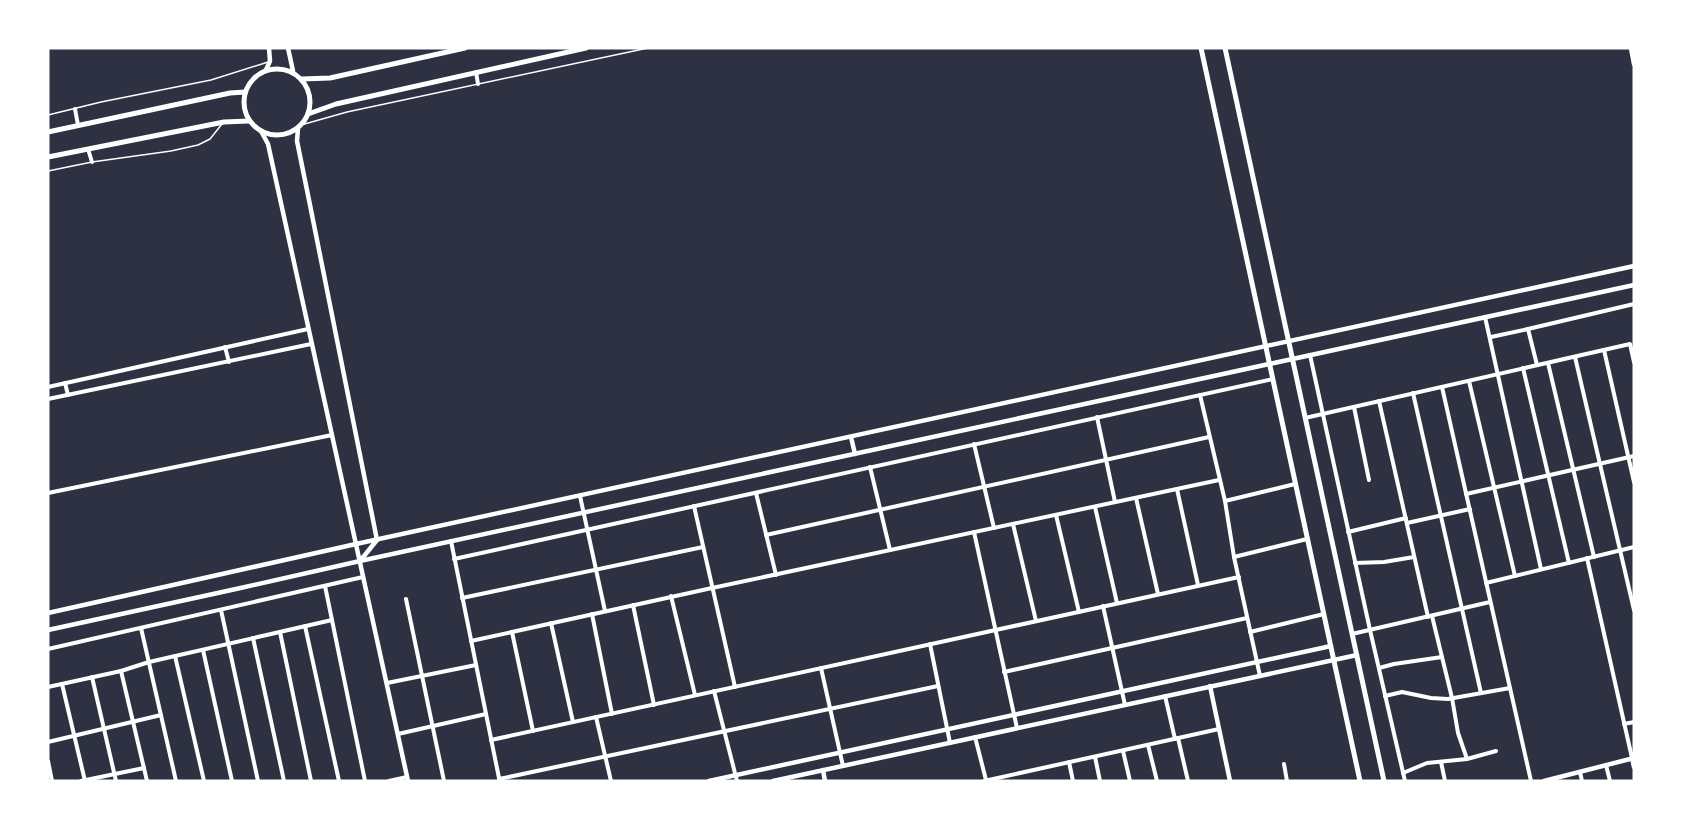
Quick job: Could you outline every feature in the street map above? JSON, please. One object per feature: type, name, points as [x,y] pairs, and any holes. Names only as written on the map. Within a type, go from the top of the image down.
[{"type":"main road","points":[[302,79],[330,78],[465,48]]},
{"type":"main road","points":[[308,114],[336,104],[586,48]]},
{"type":"main road","points":[[1201,48],[1360,781]]},
{"type":"main road","points":[[1225,48],[1384,781]]},
{"type":"main road","points":[[277,68],[292,71],[302,79],[307,87],[310,96],[308,114],[299,126],[289,133],[270,134],[261,131],[249,121],[244,103],[245,92],[254,78],[266,70],[277,68]]},
{"type":"main road","points":[[48,132],[245,92]]},
{"type":"main road","points":[[48,157],[224,122],[249,121]]},
{"type":"street","points":[[266,70],[270,61],[269,48]]},
{"type":"street","points":[[288,48],[292,71]]},
{"type":"street","points":[[1631,48],[1634,64]]},
{"type":"street","points":[[476,72],[478,84]]},
{"type":"street","points":[[75,109],[78,125]]},
{"type":"street","points":[[299,126],[297,141],[377,540]]},
{"type":"street","points":[[261,131],[268,144],[408,779],[389,781]]},
{"type":"street","points":[[88,148],[92,162]]},
{"type":"street","points":[[48,613],[1634,266]]},
{"type":"street","points":[[48,630],[1634,285]]},
{"type":"street","points":[[1491,338],[1634,304]]},
{"type":"street","points":[[1485,317],[1541,569]]},
{"type":"street","points":[[1528,329],[1537,365]]},
{"type":"street","points":[[48,387],[308,330]]},
{"type":"street","points":[[48,399],[311,344]]},
{"type":"street","points":[[1305,418],[1630,344],[1634,362]]},
{"type":"street","points":[[225,347],[229,362]]},
{"type":"street","points":[[1604,350],[1634,482]]},
{"type":"street","points":[[1310,355],[1405,781]]},
{"type":"street","points":[[1575,357],[1634,610]]},
{"type":"street","points":[[1548,363],[1594,557]]},
{"type":"street","points":[[1523,368],[1569,563]]},
{"type":"street","points":[[454,559],[1273,379]]},
{"type":"street","points":[[1469,381],[1515,576]]},
{"type":"street","points":[[65,383],[68,395]]},
{"type":"street","points":[[1443,387],[1531,781]]},
{"type":"street","points":[[1413,393],[1481,693]]},
{"type":"street","points":[[1200,394],[1225,501],[1234,557],[1260,676]]},
{"type":"street","points":[[1379,401],[1414,557],[1442,657],[1458,733],[1467,759]]},
{"type":"street","points":[[1354,407],[1369,480]]},
{"type":"street","points":[[1096,417],[1114,502]]},
{"type":"street","points":[[48,493],[332,435]]},
{"type":"street","points":[[851,437],[855,454]]},
{"type":"street","points":[[766,535],[1209,437]]},
{"type":"street","points":[[974,444],[994,528]]},
{"type":"street","points":[[1467,494],[1634,456]]},
{"type":"street","points":[[870,467],[890,550]]},
{"type":"street","points":[[471,641],[671,596],[1220,480]]},
{"type":"street","points":[[1225,501],[1295,484]]},
{"type":"street","points":[[1177,489],[1198,586]]},
{"type":"street","points":[[756,493],[776,575]]},
{"type":"street","points":[[580,496],[605,611]]},
{"type":"street","points":[[1136,498],[1158,594]]},
{"type":"street","points":[[694,506],[735,687]]},
{"type":"street","points":[[1095,507],[1118,603]]},
{"type":"street","points":[[1348,532],[1470,509]]},
{"type":"street","points":[[1056,515],[1079,612]]},
{"type":"street","points":[[1013,524],[1036,621]]},
{"type":"street","points":[[974,532],[1017,728]]},
{"type":"street","points":[[1234,557],[1307,539]]},
{"type":"street","points":[[360,561],[377,540]]},
{"type":"street","points":[[451,541],[500,780],[724,730],[938,686]]},
{"type":"street","points":[[462,598],[703,547]]},
{"type":"street","points":[[1486,583],[1634,547]]},
{"type":"street","points":[[1355,563],[1384,562],[1414,557]]},
{"type":"street","points":[[1587,558],[1634,767]]},
{"type":"street","points":[[491,740],[1239,577]]},
{"type":"street","points":[[48,649],[363,578]]},
{"type":"street","points":[[325,586],[365,781]]},
{"type":"street","points":[[671,596],[695,695]]},
{"type":"street","points":[[406,599],[444,781]]},
{"type":"street","points":[[1353,634],[1491,602]]},
{"type":"street","points":[[633,605],[654,705]]},
{"type":"street","points":[[1103,606],[1125,705]]},
{"type":"street","points":[[222,610],[258,781]]},
{"type":"street","points":[[592,614],[612,714]]},
{"type":"street","points":[[1250,632],[1324,614]]},
{"type":"street","points":[[1004,672],[1247,618]]},
{"type":"street","points":[[48,687],[332,620]]},
{"type":"street","points":[[551,623],[573,722]]},
{"type":"street","points":[[305,626],[339,781]]},
{"type":"street","points":[[141,628],[176,781]]},
{"type":"street","points":[[280,632],[311,781]]},
{"type":"street","points":[[512,632],[533,731]]},
{"type":"street","points":[[253,638],[284,781]]},
{"type":"street","points":[[930,644],[950,743]]},
{"type":"street","points":[[709,781],[736,778],[1122,690],[1331,646]]},
{"type":"street","points":[[203,650],[232,781]]},
{"type":"street","points":[[773,781],[1357,655]]},
{"type":"street","points":[[175,656],[204,781]]},
{"type":"street","points":[[1379,668],[1442,657]]},
{"type":"street","points":[[387,683],[476,665]]},
{"type":"street","points":[[821,668],[843,766]]},
{"type":"street","points":[[122,671],[147,781]]},
{"type":"street","points":[[92,677],[116,781]]},
{"type":"street","points":[[62,684],[84,781],[144,768]]},
{"type":"street","points":[[1210,686],[1230,781]]},
{"type":"street","points":[[1385,696],[1402,692],[1431,698],[1452,698],[1510,688]]},
{"type":"street","points":[[714,691],[736,778]]},
{"type":"street","points":[[1165,696],[1188,781]]},
{"type":"street","points":[[398,734],[486,714]]},
{"type":"street","points":[[48,742],[161,716]]},
{"type":"street","points":[[596,717],[611,781]]},
{"type":"street","points":[[1624,724],[1634,722]]},
{"type":"street","points":[[975,737],[985,781],[1219,729]]},
{"type":"street","points":[[1148,745],[1156,781]]},
{"type":"street","points":[[1123,751],[1130,781]]},
{"type":"street","points":[[1403,773],[1422,765],[1467,759],[1496,751]]},
{"type":"street","points":[[1095,757],[1100,781]]},
{"type":"street","points":[[1544,781],[1633,758]]},
{"type":"street","points":[[48,761],[52,781]]},
{"type":"street","points":[[1069,762],[1073,781]]},
{"type":"street","points":[[1441,762],[1445,781]]},
{"type":"street","points":[[1284,764],[1287,781]]},
{"type":"street","points":[[1606,765],[1610,781]]},
{"type":"street","points":[[823,770],[825,781]]},
{"type":"street","points":[[1580,772],[1582,781]]},
{"type":"lane","points":[[299,126],[347,112],[648,48]]},
{"type":"lane","points":[[48,115],[211,80],[270,61]]},
{"type":"lane","points":[[48,171],[198,145],[210,139],[224,122]]}]
